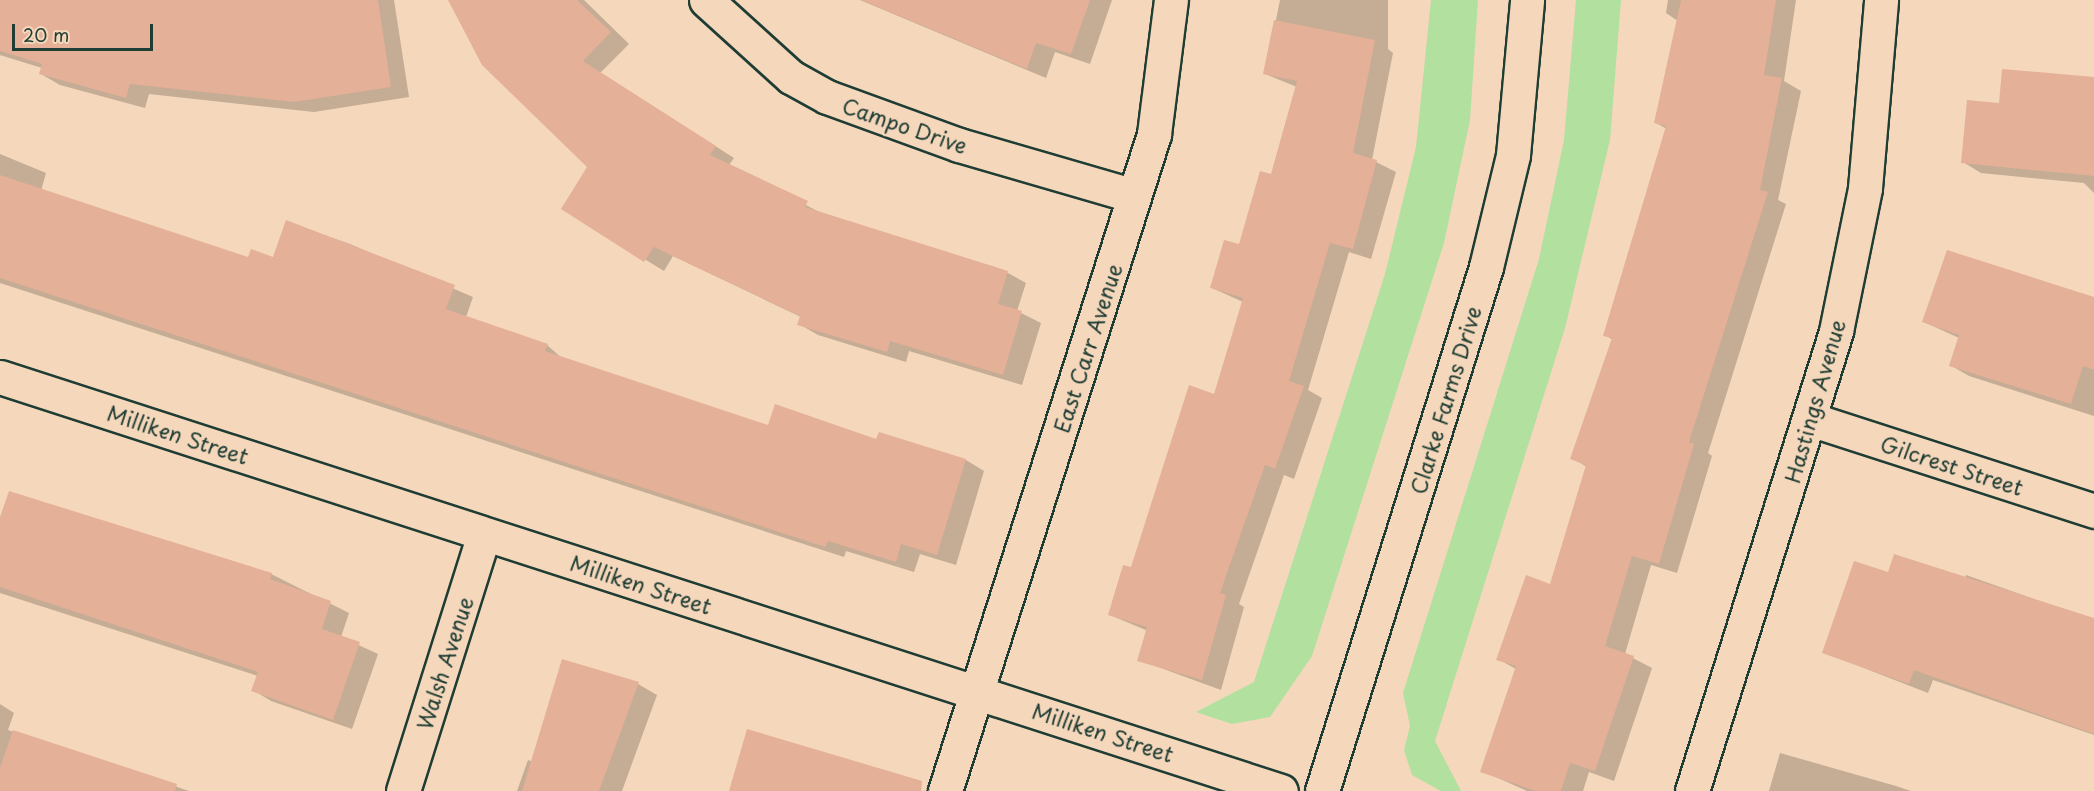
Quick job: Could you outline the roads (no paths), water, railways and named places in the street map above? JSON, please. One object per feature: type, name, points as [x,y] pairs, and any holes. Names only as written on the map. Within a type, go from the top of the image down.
[{"type":"street","name":"Campo Drive","points":[[706,0],[769,59],[827,97],[959,145],[1134,196]]},
{"type":"street","name":"East Carr Avenue","points":[[945,791],[1134,196],[1164,86],[1171,0]]},
{"type":"street","name":"Clarke Farms Drive","points":[[1322,791],[1489,256],[1513,155],[1527,0]]},
{"type":"street","name":"Hastings Avenue","points":[[1692,791],[1836,331],[1865,188],[1881,0]]},
{"type":"street","name":"Milliken Street","points":[[0,377],[484,534],[978,690],[1281,791]]},
{"type":"street","name":"Gilcrest Street","points":[[1810,419],[2094,511]]},
{"type":"street","name":"Walsh Avenue","points":[[404,791],[484,534]]}]
